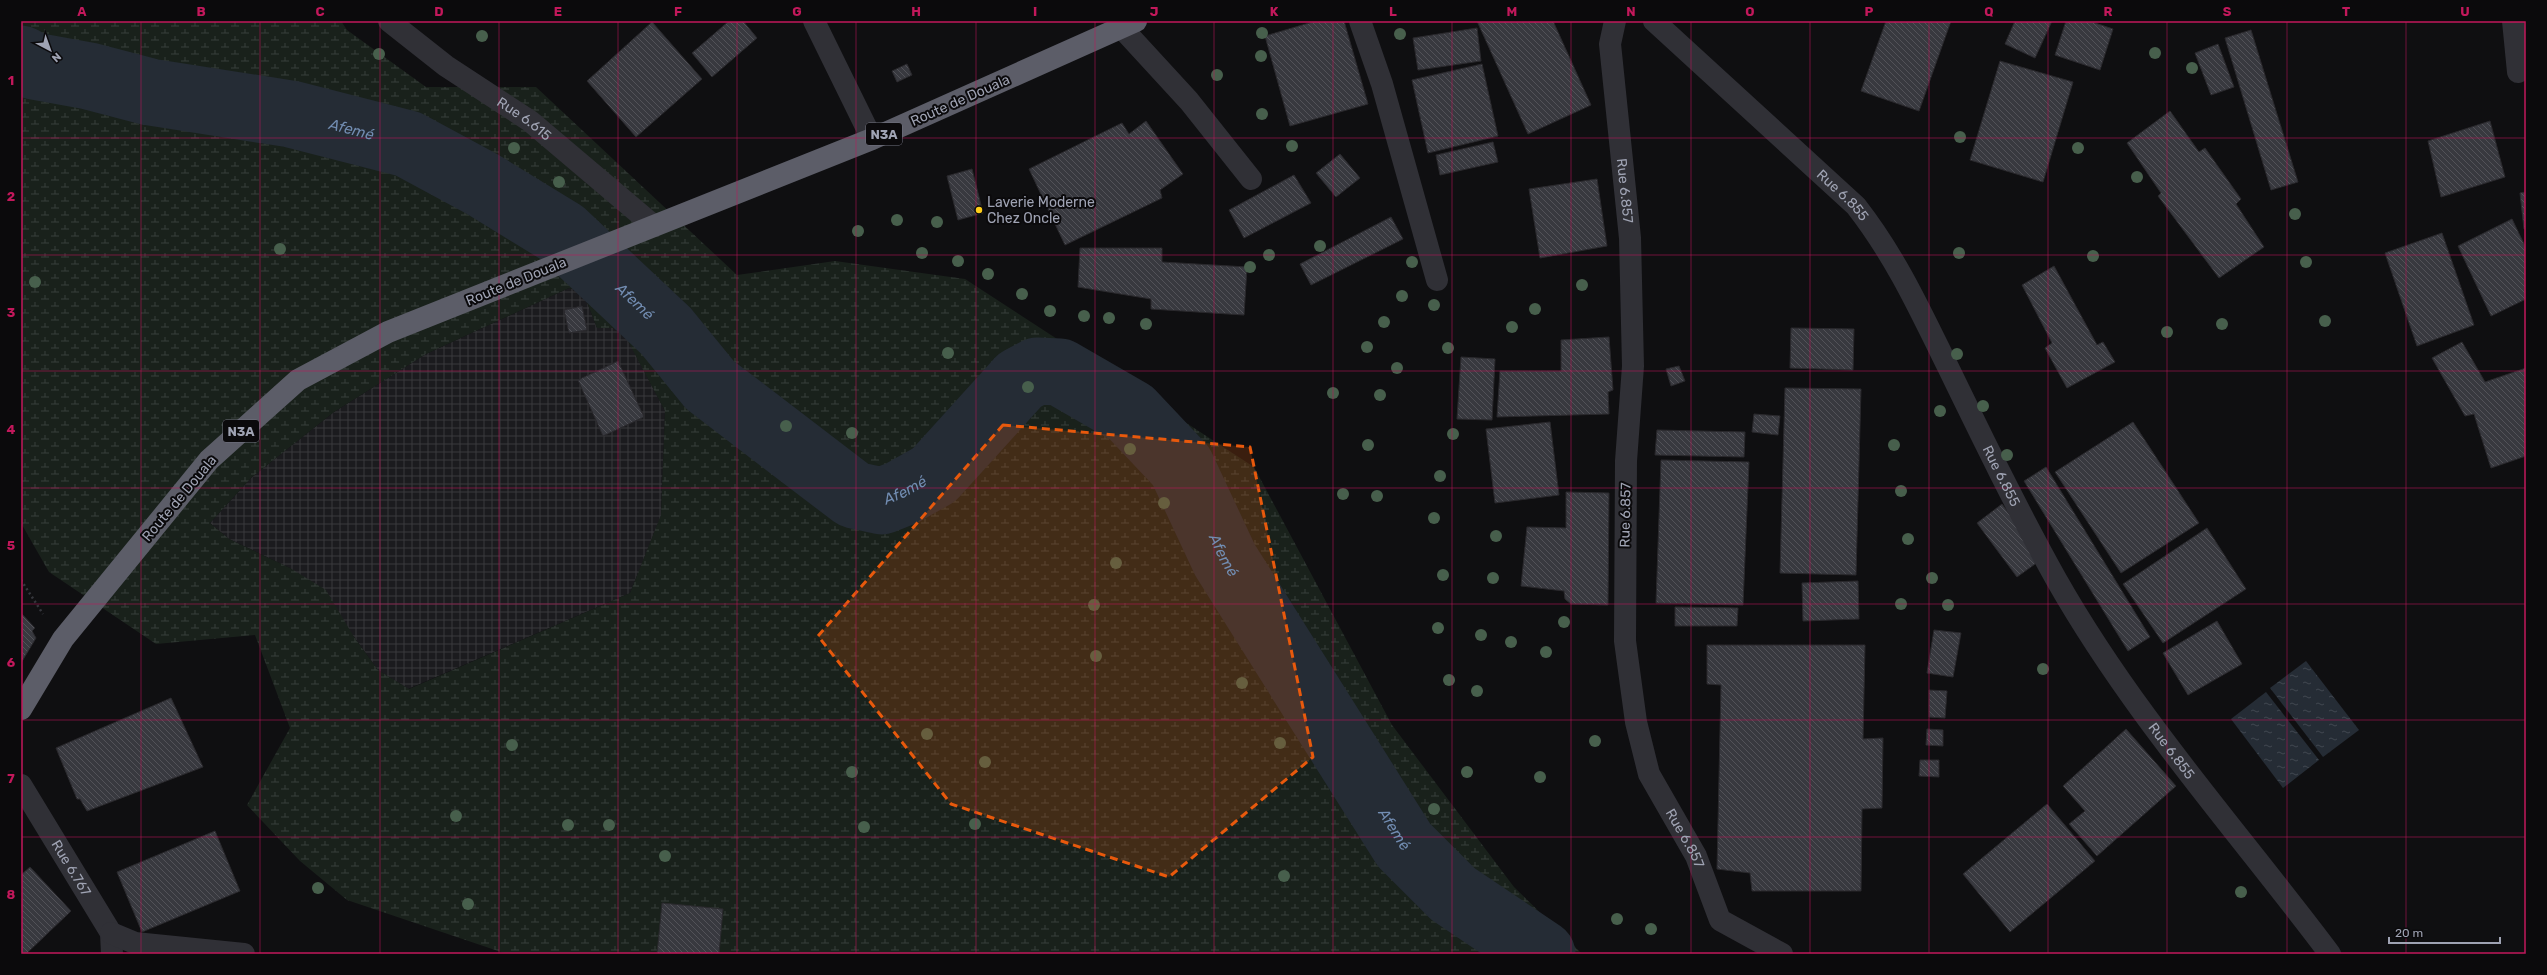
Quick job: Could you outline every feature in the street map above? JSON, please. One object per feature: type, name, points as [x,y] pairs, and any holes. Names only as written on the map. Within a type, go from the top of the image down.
[{"type":"highway","name":"Route de Douala","points":[[21,709],[63,639],[209,460],[298,380],[388,332],[872,139],[1128,24]]},
{"type":"street","name":"Rue 6.615","points":[[389,21],[446,66],[530,121],[654,226]]},
{"type":"street","points":[[814,21],[872,139]]},
{"type":"street","points":[[1360,21],[1382,84],[1437,280]]},
{"type":"street","name":"Rue 6.857","points":[[1615,21],[1610,44],[1630,238],[1633,366],[1626,461],[1625,641],[1636,722],[1649,774],[1696,856],[1720,920],[1782,954]]},
{"type":"street","name":"Rue 6.855","points":[[1654,21],[1856,206],[1879,236],[1908,284],[1990,451],[2057,580],[2115,674],[2209,801],[2330,954]]},
{"type":"street","points":[[2513,21],[2518,72]]},
{"type":"street","points":[[1128,24],[1251,179]]},
{"type":"street","name":"Rue 6.767","points":[[21,785],[112,932]]},
{"type":"street","points":[[112,954],[112,932],[135,943],[244,954]]},
{"type":"path","points":[[21,580],[48,622],[63,639]]},
{"type":"highlighted area","points":[[1003,425],[1250,447],[1313,757],[1169,877],[951,804],[818,636]]},
{"type":"shaded area","points":[[569,288],[583,292],[597,328],[621,327],[665,411],[661,516],[630,593],[408,689],[378,670],[354,637],[290,568],[229,539],[210,523],[251,478],[334,412],[426,354]]},
{"type":"green space","points":[[21,21],[341,21],[347,30],[426,87],[536,87],[737,275],[835,261],[965,279],[1254,467],[1392,725],[1514,887],[1582,954],[507,954],[347,900],[300,861],[247,805],[290,728],[255,635],[156,644],[49,572],[21,523]],"holes":[[[569,288],[583,292],[597,328],[621,328],[665,411],[661,515],[630,593],[409,689],[378,670],[354,637],[326,590],[290,568],[229,539],[210,523],[251,478],[334,412],[426,354]]]},
{"type":"water","points":[[2306,661],[2359,730],[2323,757],[2270,688]]},
{"type":"water","points":[[2266,692],[2319,760],[2283,788],[2231,719]]},
{"type":"building","points":[[729,21],[743,21],[757,38],[712,77],[692,53]]},
{"type":"building","points":[[1316,21],[1344,21],[1368,104],[1290,126],[1265,36]]},
{"type":"building","points":[[1477,21],[1553,21],[1591,105],[1528,134]]},
{"type":"building","points":[[1886,21],[1951,21],[1919,111],[1861,91]]},
{"type":"building","points":[[2015,21],[2052,21],[2035,58],[2005,44]]},
{"type":"building","points":[[2066,21],[2089,21],[2113,29],[2100,70],[2055,55]]},
{"type":"building","points":[[652,22],[702,79],[636,137],[587,81]]},
{"type":"building","points":[[1477,28],[1481,61],[1418,70],[1413,38]]},
{"type":"building","points":[[2251,30],[2298,182],[2271,190],[2225,38]]},
{"type":"building","points":[[2218,44],[2234,87],[2211,95],[2195,53]]},
{"type":"building","points":[[2000,61],[2073,82],[2043,182],[1970,160]]},
{"type":"building","points":[[907,64],[912,75],[897,82],[892,71]]},
{"type":"building","points":[[1482,64],[1498,136],[1428,153],[1412,80]]},
{"type":"building","points":[[2170,111],[2199,152],[2205,148],[2241,199],[2236,204],[2264,247],[2219,278],[2158,196],[2161,193],[2127,143]]},
{"type":"building","points":[[1146,121],[1183,174],[1160,190],[1162,198],[1065,245],[1029,169],[1122,123],[1129,134]]},
{"type":"building","points":[[2490,121],[2505,177],[2441,197],[2428,141]]},
{"type":"building","points":[[1493,142],[1498,162],[1440,175],[1436,155]]},
{"type":"building","points":[[1340,154],[1360,178],[1336,197],[1316,173]]},
{"type":"building","points":[[972,169],[983,213],[958,220],[947,176]]},
{"type":"building","points":[[1294,175],[1311,203],[1244,238],[1229,210]]},
{"type":"building","points":[[1597,179],[1607,246],[1540,258],[1529,189]]},
{"type":"building","points":[[2526,192],[2526,229],[2524,229],[2520,193]]},
{"type":"building","points":[[1391,217],[1403,239],[1311,285],[1300,264]]},
{"type":"building","points":[[2512,219],[2526,248],[2526,299],[2491,316],[2458,246]]},
{"type":"building","points":[[2442,233],[2474,325],[2417,346],[2385,253]]},
{"type":"building","points":[[1080,248],[1162,248],[1162,262],[1247,267],[1244,315],[1151,309],[1151,299],[1078,287]]},
{"type":"building","points":[[2054,266],[2097,345],[2103,342],[2115,362],[2067,388],[2045,348],[2052,343],[2022,285]]},
{"type":"building","points":[[582,306],[587,330],[569,333],[564,310]]},
{"type":"building","points":[[1791,328],[1854,329],[1853,370],[1790,368]]},
{"type":"building","points":[[1609,337],[1613,390],[1608,392],[1609,414],[1497,417],[1500,371],[1561,371],[1561,340]]},
{"type":"building","points":[[2462,342],[2485,382],[2526,368],[2526,456],[2491,468],[2474,414],[2465,416],[2432,358]]},
{"type":"building","points":[[1461,357],[1495,359],[1492,420],[1457,419]]},
{"type":"building","points":[[618,361],[644,417],[603,436],[578,380]]},
{"type":"building","points":[[1679,366],[1685,381],[1671,386],[1666,369]]},
{"type":"building","points":[[1785,388],[1861,389],[1856,575],[1780,573]]},
{"type":"building","points":[[1754,414],[1780,416],[1778,435],[1752,432]]},
{"type":"building","points":[[1550,422],[1559,495],[1495,503],[1486,429]]},
{"type":"building","points":[[2133,422],[2199,523],[2121,573],[2055,472]]},
{"type":"building","points":[[1657,430],[1745,432],[1744,457],[1655,455]]},
{"type":"building","points":[[1661,460],[1749,462],[1743,605],[1656,603]]},
{"type":"building","points":[[2046,467],[2150,637],[2128,651],[2024,481]]},
{"type":"building","points":[[1566,492],[1609,493],[1608,605],[1571,604],[1565,599],[1564,591],[1521,586],[1527,527],[1566,528]]},
{"type":"building","points":[[2002,504],[2042,559],[2017,577],[1977,523]]},
{"type":"building","points":[[2207,528],[2246,589],[2163,643],[2123,584]]},
{"type":"building","points":[[1858,581],[1859,619],[1803,621],[1802,583]]},
{"type":"building","points":[[1675,607],[1738,608],[1737,626],[1675,626]]},
{"type":"building","points":[[21,613],[35,628],[32,631],[36,638],[21,663]]},
{"type":"building","points":[[2217,621],[2242,664],[2188,695],[2163,653]]},
{"type":"building","points":[[1934,630],[1961,633],[1953,677],[1927,673]]},
{"type":"building","points":[[1707,645],[1865,645],[1863,739],[1883,738],[1882,808],[1862,809],[1861,891],[1752,891],[1750,873],[1717,869],[1721,685],[1707,684]]},
{"type":"building","points":[[1929,690],[1947,691],[1945,718],[1929,717]]},
{"type":"building","points":[[171,698],[203,767],[87,811],[80,799],[77,799],[56,748]]},
{"type":"building","points":[[1927,729],[1943,730],[1943,746],[1926,745]]},
{"type":"building","points":[[2126,729],[2176,786],[2097,856],[2069,824],[2085,811],[2063,786]]},
{"type":"building","points":[[1920,760],[1939,760],[1939,777],[1919,776]]},
{"type":"building","points":[[2047,804],[2095,861],[2010,932],[1963,874]]},
{"type":"building","points":[[215,831],[240,891],[142,932],[117,872]]},
{"type":"building","points":[[30,867],[71,911],[26,954],[21,954],[21,875]]},
{"type":"building","points":[[662,903],[723,909],[719,954],[657,954]]},
{"type":"waterway","name":"Afemé","points":[[21,59],[34,66],[89,76],[150,92],[291,114],[408,144],[482,184],[562,233],[666,331],[710,385],[854,495],[882,501],[902,493],[934,475],[1020,380],[1037,371],[1060,372],[1131,413],[1181,466],[1225,560],[1404,845],[1453,894],[1542,954]]},
{"type":"place","name":"Laverie Moderne Chez Oncle","points":[[979,210]]}]
